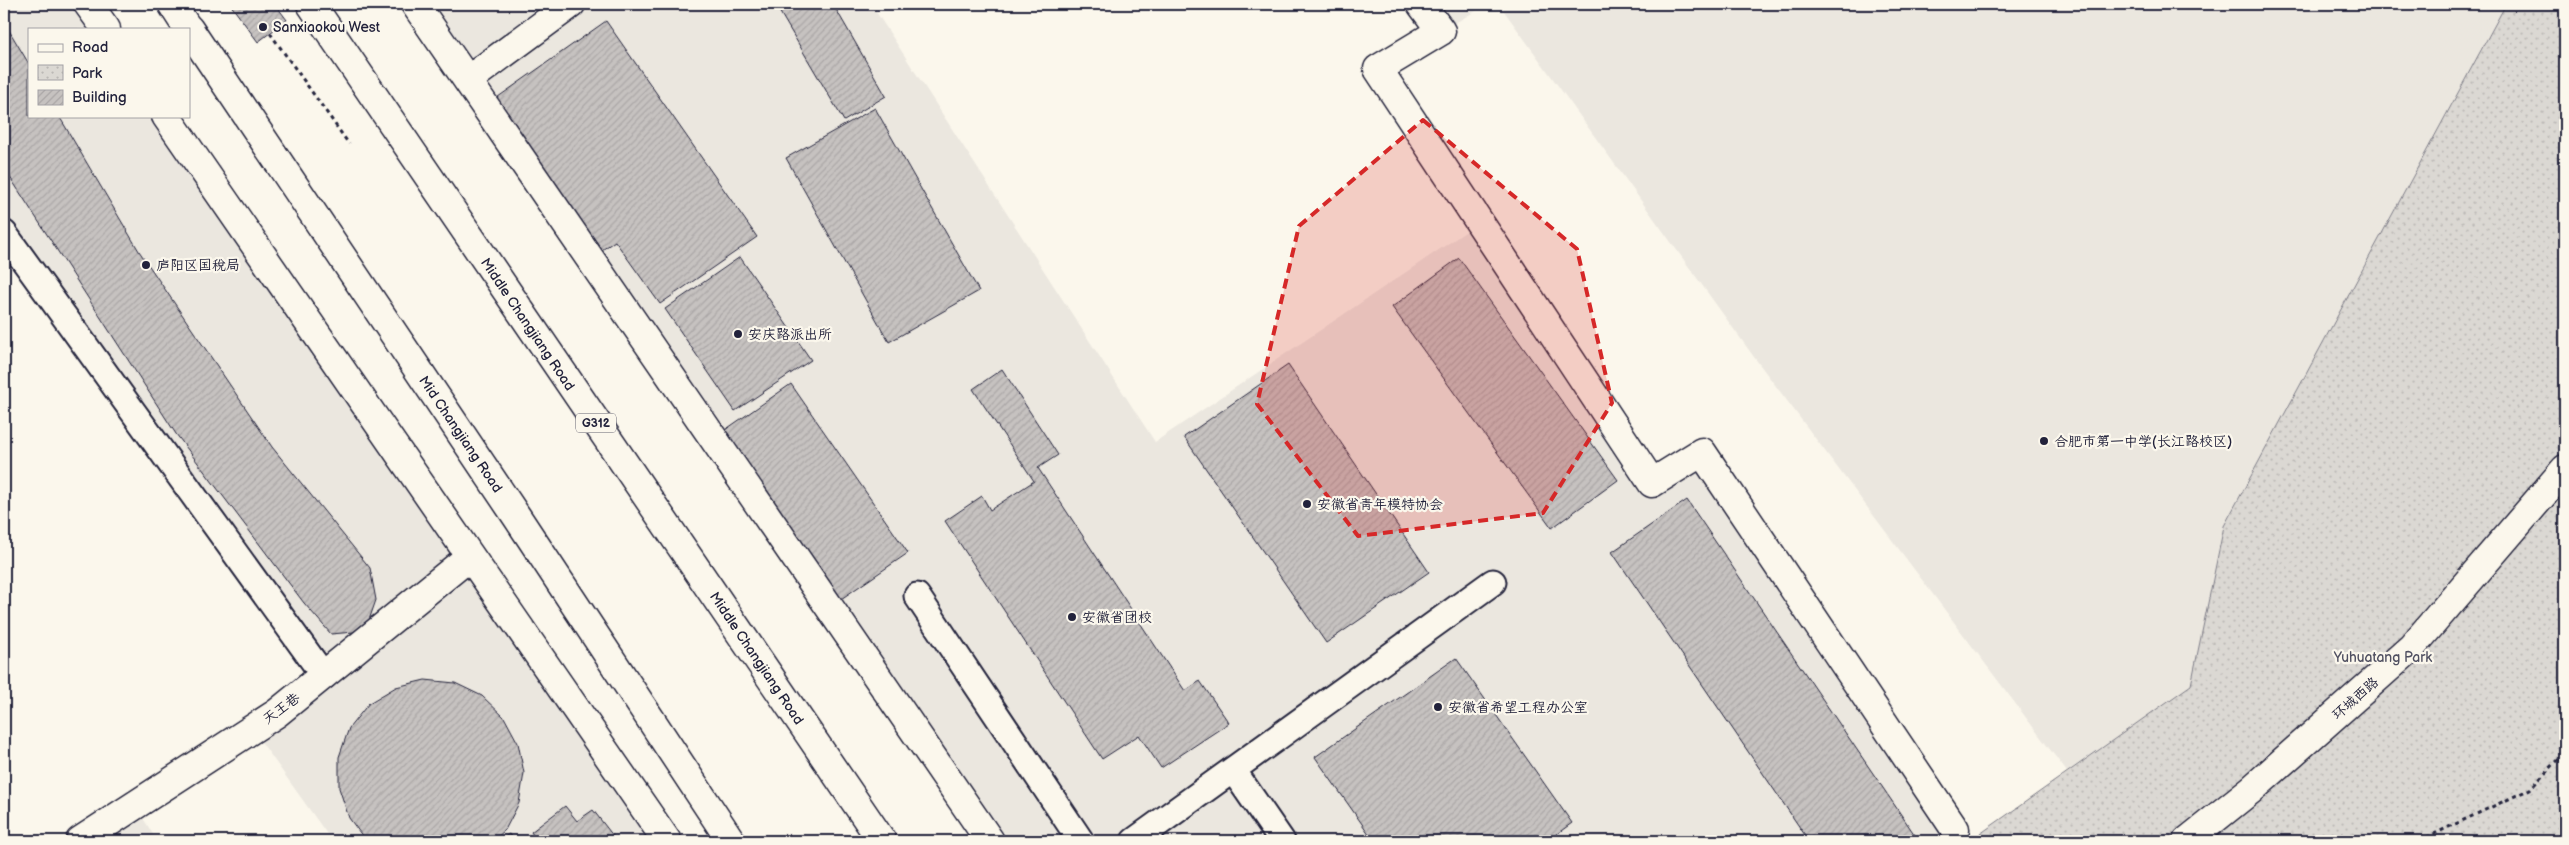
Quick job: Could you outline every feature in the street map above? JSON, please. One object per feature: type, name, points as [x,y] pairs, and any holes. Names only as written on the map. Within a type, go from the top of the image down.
[{"type":"main road","points":[[88,4],[105,28]]},
{"type":"main road","name":"Mid Changjiang Road","points":[[172,4],[188,28]]},
{"type":"main road","name":"Middle Changjiang Road","points":[[311,4],[882,841]]},
{"type":"main road","points":[[415,4],[990,841]]},
{"type":"main road","points":[[468,80],[571,4]]},
{"type":"main road","points":[[1421,4],[1441,31],[1378,69],[1652,483],[1702,452],[1956,829]]},
{"type":"main road","name":"Mid Changjiang Road","points":[[190,30],[512,509],[731,841]]},
{"type":"main road","points":[[167,118],[667,841]]},
{"type":"main road","name":"环城西路","points":[[2187,841],[2252,789],[2412,647],[2565,469]]},
{"type":"main road","name":"天王巷","points":[[80,841],[277,713],[469,557]]},
{"type":"lane","points":[[4,233],[324,676]]},
{"type":"lane","points":[[1134,841],[1493,582]]},
{"type":"lane","points":[[917,596],[1081,841]]},
{"type":"lane","points":[[1233,770],[1282,841]]},
{"type":"path","points":[[270,33],[349,144]]},
{"type":"path","points":[[2419,841],[2530,789],[2565,753]]},
{"type":"highlighted area","points":[[1423,120],[1577,249],[1612,403],[1543,513],[1358,536],[1257,404],[1299,226]]},
{"type":"shaded area","points":[[4,4],[88,4],[104,28],[28,28],[28,118],[166,118],[657,841],[332,841],[252,729],[323,676],[4,233]]},
{"type":"shaded area","points":[[415,4],[871,4],[1155,442],[1480,222],[1652,483],[1702,452],[1962,841],[990,841]]},
{"type":"shaded area","points":[[1421,4],[1488,4],[1441,31]]},
{"type":"shaded area","name":"合肥市第一中学(长江路校区)","points":[[1499,4],[2506,4],[2224,526],[2191,686],[2067,772],[1754,357]]},
{"type":"shaded area","points":[[135,805],[157,841],[80,841]]},
{"type":"green space","name":"Yuhuatang Park","points":[[2506,4],[2565,4],[2565,841],[1970,841],[2191,685],[2224,526]]},
{"type":"building","name":"Sanxiaokou West","points":[[230,4],[275,4],[287,20],[258,42]]},
{"type":"building","points":[[775,4],[833,4],[886,96],[844,121]]},
{"type":"building","points":[[606,21],[757,237],[660,304],[615,241],[596,254],[491,102]]},
{"type":"building","points":[[4,22],[28,62],[28,118],[60,118],[139,251],[272,447],[370,568],[376,600],[368,623],[354,632],[331,634],[304,603],[176,434],[4,168]]},
{"type":"building","points":[[875,108],[979,291],[889,342],[786,158]]},
{"type":"building","name":"安庆路派出所","points":[[740,257],[811,360],[735,411],[665,309]]},
{"type":"building","points":[[1459,258],[1618,480],[1552,528],[1392,307]]},
{"type":"building","name":"安徽省青年模特协会","points":[[1288,365],[1429,572],[1326,643],[1184,437]]},
{"type":"building","name":"安徽省团校","points":[[1002,369],[1058,455],[1038,468],[1185,691],[1200,681],[1229,723],[1161,768],[1139,735],[1102,759],[945,521],[982,496],[990,510],[1034,481],[973,389]]},
{"type":"building","points":[[791,384],[908,553],[841,599],[725,430]]},
{"type":"building","points":[[1687,500],[1919,841],[1809,841],[1612,552]]},
{"type":"building","name":"安徽省希望工程办公室","points":[[1456,658],[1572,823],[1547,841],[1374,841],[1315,757]]},
{"type":"building","points":[[425,680],[455,683],[482,696],[504,717],[518,743],[524,773],[519,803],[505,830],[493,841],[366,841],[349,818],[339,788],[339,757],[349,728],[369,703],[396,687]]},
{"type":"building","points":[[565,806],[577,821],[593,810],[617,841],[537,841],[531,832]]},
{"type":"building","points":[[509,834],[514,841],[498,841]]},
{"type":"place","name":"Sanxiaokou West","points":[[263,27]]},
{"type":"place","name":"庐阳区国税局","points":[[146,265]]},
{"type":"place","name":"安庆路派出所","points":[[738,334]]},
{"type":"place","name":"合肥市第一中学(长江路校区)","points":[[2044,441]]},
{"type":"place","name":"安徽省青年模特协会","points":[[1307,504]]},
{"type":"place","name":"安徽省团校","points":[[1072,617]]},
{"type":"place","name":"安徽省希望工程办公室","points":[[1438,707]]}]
